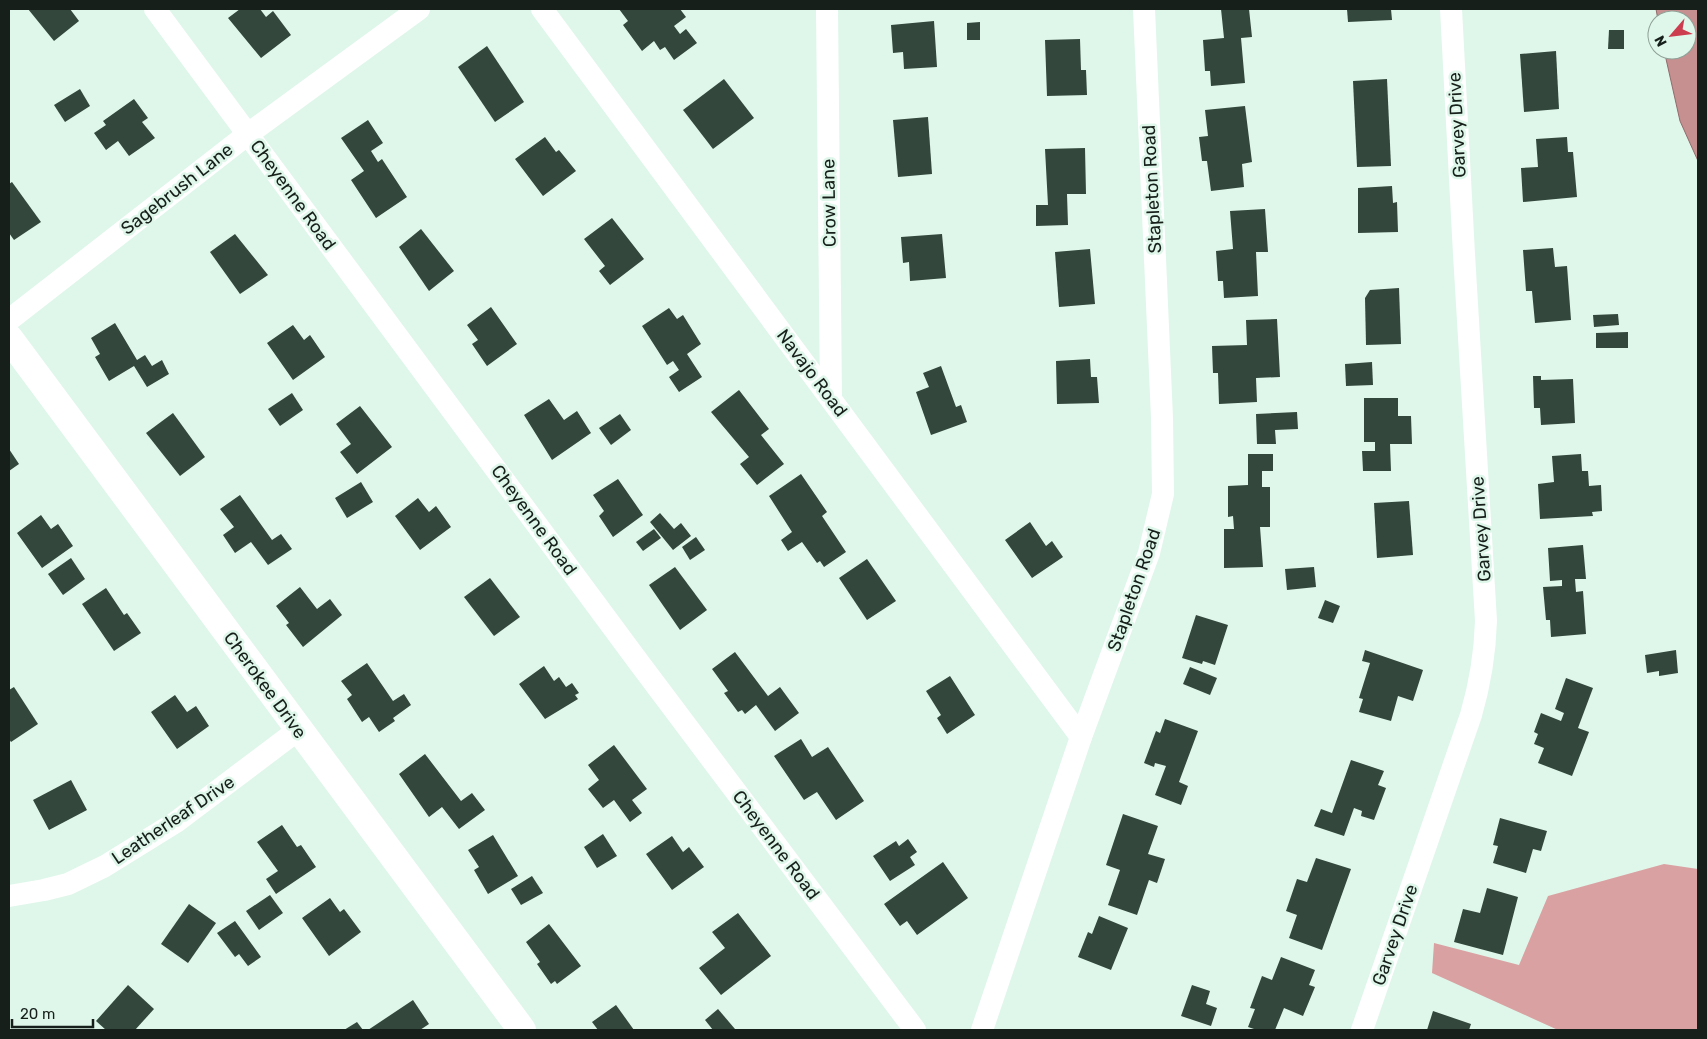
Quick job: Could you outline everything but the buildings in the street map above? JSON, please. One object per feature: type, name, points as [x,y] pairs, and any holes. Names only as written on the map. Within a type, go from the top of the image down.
[{"type":"street","name":"Cheyenne Road","points":[[155,9],[640,664],[915,1030]]},
{"type":"street","name":"Sagebrush Lane","points":[[9,320],[248,134],[419,9]]},
{"type":"street","name":"Navajo Road","points":[[542,9],[1082,737]]},
{"type":"street","name":"Crow Lane","points":[[827,9],[831,398]]},
{"type":"street","name":"Stapleton Road","points":[[982,1030],[1082,737],[1150,553],[1163,494],[1162,418],[1144,9]]},
{"type":"street","name":"Garvey Drive","points":[[1362,1030],[1471,715],[1478,689],[1484,650],[1486,621],[1451,9]]},
{"type":"street","name":"Cherokee Drive","points":[[9,338],[522,1030]]},
{"type":"street","name":"Leatherleaf Drive","points":[[9,896],[68,884],[117,860],[176,822],[298,730]]},
{"type":"shaded area","points":[[1698,9],[1698,161],[1680,121],[1666,60],[1697,60],[1697,10],[1656,10]]},
{"type":"shaded area","points":[[1664,864],[1698,869],[1698,1030],[1558,1030],[1432,973],[1434,943],[1519,965],[1548,896]]}]
